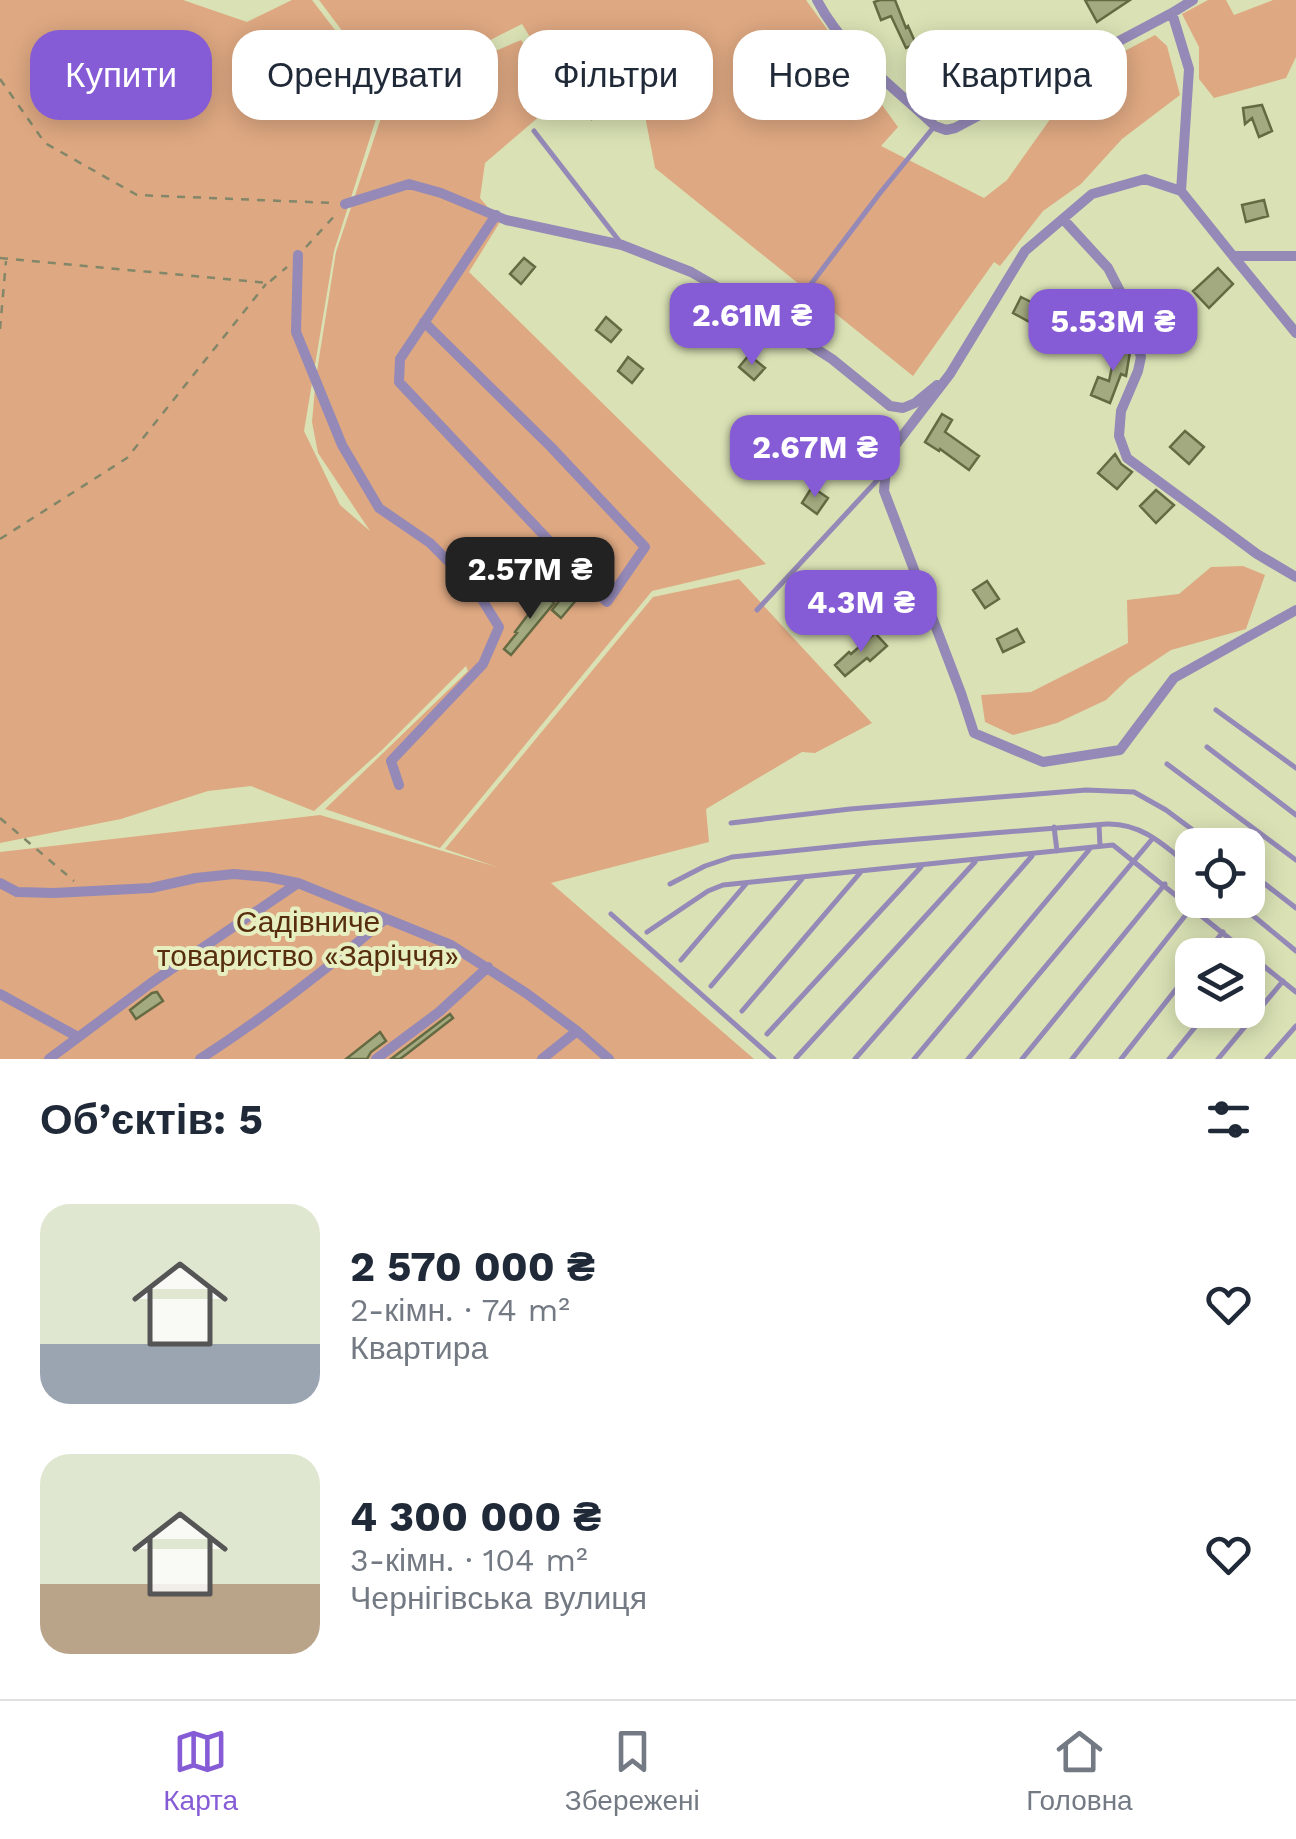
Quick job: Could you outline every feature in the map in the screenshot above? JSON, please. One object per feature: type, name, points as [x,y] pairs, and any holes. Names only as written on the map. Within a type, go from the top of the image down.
[{"type":"street","points":[[817,0],[858,56],[935,126],[946,130],[1192,0]]},
{"type":"street","points":[[1172,13],[1189,69],[1182,192]]},
{"type":"street","points":[[1296,333],[1182,192],[1146,179],[1092,194],[1025,251],[950,374],[887,456],[884,492],[974,732],[1043,762],[1120,750],[1174,678],[1296,610]]},
{"type":"street","points":[[345,204],[408,184],[506,220],[622,245],[691,272],[832,359],[890,406],[903,408],[915,403],[950,374]]},
{"type":"street","points":[[424,322],[551,446],[645,547],[607,602],[399,382],[400,359],[424,322],[496,215]]},
{"type":"street","points":[[1062,220],[1108,268],[1122,295],[1141,357],[1121,410],[1119,436],[1127,458],[1257,554],[1296,578]]},
{"type":"street","points":[[298,255],[296,332],[342,445],[379,508],[430,543],[475,588],[498,627],[483,664],[392,760],[399,785]]},
{"type":"street","points":[[1233,256],[1296,256]]},
{"type":"street","points":[[0,883],[18,892],[86,892],[150,888],[234,874],[268,876],[298,884],[451,945],[577,1031],[608,1059]]},
{"type":"street","points":[[48,1059],[151,983],[298,884]]},
{"type":"street","points":[[200,1059],[347,952],[384,920]]},
{"type":"street","points":[[376,1059],[439,1012],[488,967]]},
{"type":"street","points":[[0,994],[78,1037]]},
{"type":"street","points":[[542,1059],[577,1031]]},
{"type":"lane","points":[[780,326],[880,192],[935,126]]},
{"type":"lane","points":[[534,130],[622,245]]},
{"type":"lane","points":[[757,610],[887,469]]},
{"type":"lane","points":[[1216,710],[1296,768]]},
{"type":"lane","points":[[1207,747],[1296,815]]},
{"type":"lane","points":[[1168,764],[1296,860]]},
{"type":"lane","points":[[732,823],[1086,790],[1134,792],[1190,828]]},
{"type":"lane","points":[[670,884],[732,857],[1054,827],[1124,824],[1153,838],[1175,855]]},
{"type":"lane","points":[[1099,825],[1100,846]]},
{"type":"lane","points":[[1054,827],[1056,852]]},
{"type":"lane","points":[[968,1059],[1153,838]]},
{"type":"lane","points":[[647,932],[723,884],[1113,844],[1175,892]]},
{"type":"lane","points":[[914,1059],[1091,848]]},
{"type":"lane","points":[[855,1059],[1034,854]]},
{"type":"lane","points":[[796,1058],[977,859]]},
{"type":"lane","points":[[766,1034],[922,865]]},
{"type":"lane","points":[[742,1011],[862,871]]},
{"type":"lane","points":[[711,986],[804,876]]},
{"type":"lane","points":[[681,960],[748,882]]},
{"type":"lane","points":[[1022,1059],[1165,884]]},
{"type":"lane","points":[[1265,884],[1296,908]]},
{"type":"lane","points":[[610,914],[774,1059]]},
{"type":"lane","points":[[1072,1059],[1183,918]]},
{"type":"lane","points":[[1206,918],[1229,938]]},
{"type":"lane","points":[[1256,918],[1296,951]]},
{"type":"lane","points":[[1217,938],[1222,932]]},
{"type":"lane","points":[[1265,967],[1296,992]]},
{"type":"lane","points":[[1218,1059],[1282,981]]},
{"type":"lane","points":[[1121,1059],[1175,991]]},
{"type":"lane","points":[[1267,1059],[1296,1026]]},
{"type":"lane","points":[[1170,1059],[1195,1028]]},
{"type":"path","points":[[0,79],[45,143],[137,195],[345,204]]},
{"type":"path","points":[[0,539],[128,458],[268,283],[345,204]]},
{"type":"path","points":[[0,258],[268,283]]},
{"type":"path","points":[[0,329],[6,259]]},
{"type":"path","points":[[0,818],[86,892]]},
{"type":"green space","points":[[0,0],[183,0],[247,22],[292,0],[312,0],[335,30],[232,30],[232,120],[376,120],[334,251],[304,431],[340,505],[370,531],[318,453],[312,422],[336,252],[380,120],[498,120],[498,50],[518,41],[518,120],[535,120],[485,163],[480,198],[500,222],[469,272],[766,564],[652,591],[440,848],[325,809],[468,671],[466,666],[314,811],[251,786],[208,791],[121,819],[0,843]]},
{"type":"green space","points":[[319,0],[806,0],[828,30],[733,30],[733,120],[886,120],[886,110],[898,127],[881,146],[984,198],[1007,180],[1050,120],[1127,120],[1127,50],[1155,35],[1167,46],[1180,95],[1122,139],[1081,184],[1043,211],[1000,266],[994,262],[913,376],[655,168],[646,120],[713,120],[713,30],[526,30],[522,24],[498,36],[498,30],[342,30]]},
{"type":"green space","points":[[1208,0],[1226,0],[1234,15],[1273,0],[1296,0],[1296,57],[1286,78],[1214,98],[1199,79],[1199,47],[1182,14]]},
{"type":"green space","points":[[1243,566],[1265,575],[1246,629],[1171,650],[1129,678],[1106,700],[1057,723],[1013,735],[985,722],[981,695],[1031,692],[1128,643],[1127,600],[1179,594],[1211,567]]},
{"type":"green space","name":"Садівниче товариство «Заріччя»","points":[[739,579],[872,723],[815,753],[802,752],[706,809],[709,842],[551,883],[754,1059],[0,1059],[0,852],[320,815],[497,867],[445,849],[653,597]]},
{"type":"building","points":[[895,0],[910,30],[906,30],[906,48],[891,16],[881,20],[874,2]]},
{"type":"building","points":[[1085,0],[1130,0],[1097,22]]},
{"type":"building","points":[[1262,105],[1272,131],[1259,137],[1252,118],[1245,124],[1243,108]]},
{"type":"building","points":[[1264,200],[1268,216],[1246,222],[1242,205]]},
{"type":"building","points":[[524,258],[535,267],[521,284],[510,274]]},
{"type":"building","points":[[1218,268],[1233,284],[1209,308],[1193,291]]},
{"type":"building","points":[[1021,297],[1043,308],[1035,325],[1013,313]]},
{"type":"building","points":[[606,317],[621,330],[611,342],[596,330]]},
{"type":"building","points":[[1117,343],[1128,345],[1130,352],[1126,376],[1121,374],[1110,403],[1091,395],[1098,377],[1109,381]]},
{"type":"building","points":[[749,355],[765,368],[754,380],[739,367]]},
{"type":"building","points":[[628,357],[643,369],[632,383],[618,371]]},
{"type":"building","points":[[942,414],[952,420],[945,432],[979,456],[969,470],[925,442]]},
{"type":"building","points":[[1185,431],[1204,447],[1189,464],[1170,447]]},
{"type":"building","points":[[853,433],[871,445],[861,459],[844,446]]},
{"type":"building","points":[[1115,454],[1132,472],[1117,489],[1098,473]]},
{"type":"building","points":[[812,487],[828,498],[817,514],[802,503]]},
{"type":"building","points":[[1156,490],[1174,505],[1156,523],[1140,506]]},
{"type":"building","points":[[987,581],[999,599],[985,608],[973,590]]},
{"type":"building","points":[[573,584],[583,592],[561,618],[552,610]]},
{"type":"building","points":[[543,593],[554,603],[511,655],[504,649]]},
{"type":"building","points":[[1017,629],[1024,642],[1003,652],[997,639]]},
{"type":"building","points":[[875,633],[887,646],[845,676],[835,665]]},
{"type":"building","points":[[157,992],[163,1001],[136,1019],[130,1010]]},
{"type":"building","points":[[450,1014],[453,1018],[408,1053],[391,1059]]},
{"type":"building","points":[[380,1032],[386,1041],[367,1059],[346,1059]]}]
